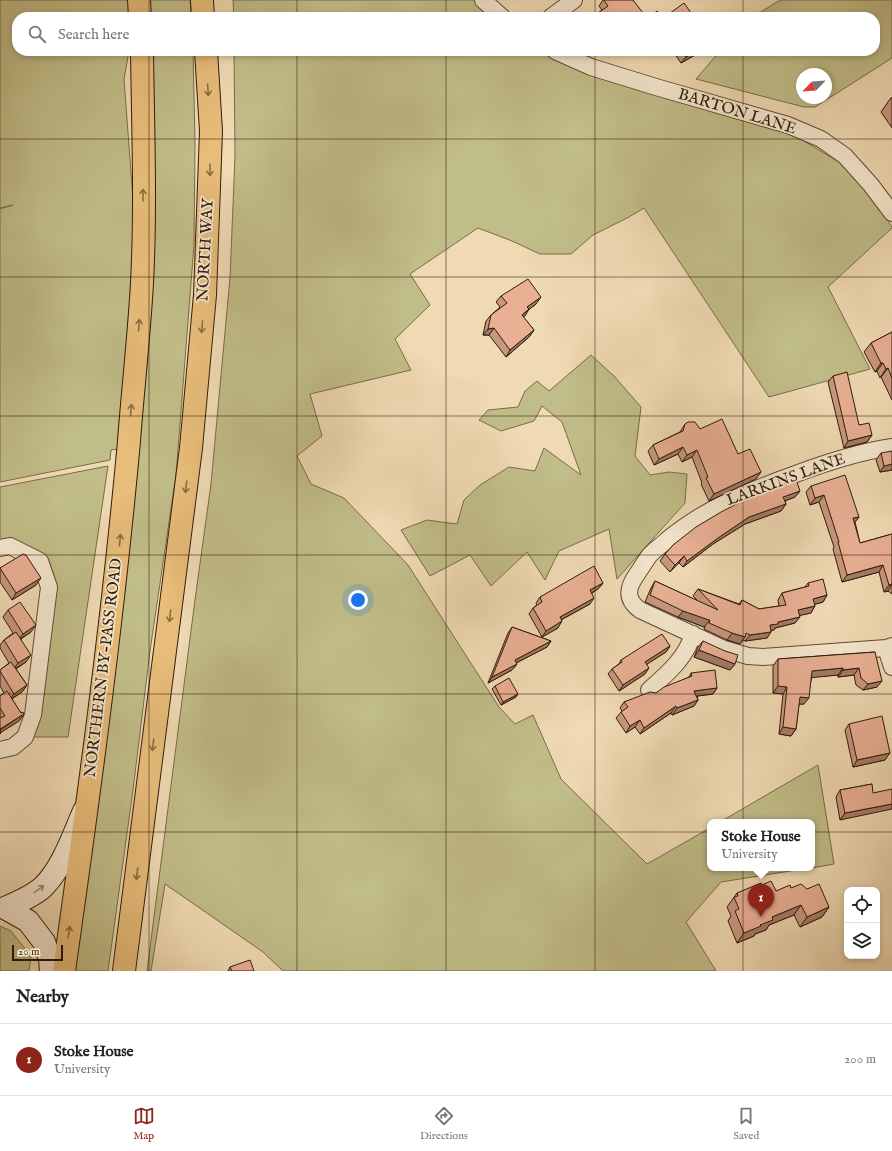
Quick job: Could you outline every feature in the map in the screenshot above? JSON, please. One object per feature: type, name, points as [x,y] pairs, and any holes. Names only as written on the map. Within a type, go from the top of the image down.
[{"type":"highway","points":[[139,0],[140,12]]},
{"type":"highway","points":[[202,0],[203,12]]},
{"type":"highway","name":"NORTHERN BY-PASS ROAD","points":[[64,971],[120,542],[136,364],[142,283],[142,56]]},
{"type":"highway","name":"NORTH WAY","points":[[124,971],[191,448],[205,295],[211,131],[206,56]]},
{"type":"street","points":[[484,0],[497,12]]},
{"type":"street","points":[[558,12],[574,0]]},
{"type":"street","name":"BARTON LANE","points":[[567,56],[592,67],[656,88],[788,125],[821,139],[845,156],[871,185],[892,213]]},
{"type":"street","name":"LARKINS LANE","points":[[693,634],[640,610],[630,599],[629,592],[632,582],[650,556],[690,523],[739,495],[832,461],[892,447]]},
{"type":"street","points":[[0,548],[10,546],[40,561],[49,587],[33,714],[25,736],[13,747],[0,750]]},
{"type":"street","points":[[649,690],[680,661],[691,642],[693,634],[724,649],[748,656],[763,657],[889,647],[892,667]]},
{"type":"street","points":[[51,971],[50,959],[44,942],[28,921],[5,908],[20,901],[42,887],[59,867],[87,803]]},
{"type":"shaded area","points":[[0,0],[132,0],[133,12],[12,12],[12,56],[128,56],[124,79],[134,213],[134,262],[118,449],[111,450],[110,460],[0,482],[0,209],[13,205],[0,208]]},
{"type":"shaded area","points":[[149,0],[190,0],[191,12],[150,12]]},
{"type":"shaded area","points":[[233,0],[474,0],[486,12],[234,12]]},
{"type":"shaded area","points":[[780,0],[892,0],[892,58],[832,96],[832,68],[796,68],[796,104],[820,104],[815,107],[804,107],[696,79],[716,56],[880,56],[880,12],[761,12]]},
{"type":"shaded area","points":[[151,56],[193,56],[195,142],[194,245],[176,475],[150,651],[133,790],[108,971],[75,971]]},
{"type":"shaded area","points":[[234,56],[549,56],[559,62],[605,78],[796,136],[842,164],[872,197],[892,227],[828,287],[870,369],[769,397],[644,208],[593,235],[571,254],[540,254],[478,228],[410,274],[430,305],[395,339],[411,370],[310,394],[322,436],[297,456],[311,484],[344,498],[408,565],[499,707],[515,724],[533,715],[561,779],[647,864],[707,830],[707,871],[790,871],[721,882],[686,922],[716,971],[283,971],[263,952],[165,884],[151,971],[147,971],[211,484],[230,278],[235,156]]},
{"type":"shaded area","points":[[591,355],[614,376],[641,407],[635,456],[650,475],[669,472],[687,474],[685,503],[617,579],[609,529],[559,551],[545,580],[527,552],[491,586],[470,555],[430,576],[401,530],[427,520],[457,524],[464,500],[480,485],[509,467],[535,471],[544,448],[581,475],[562,422],[542,406],[534,421],[501,431],[479,420],[488,410],[518,407],[525,391],[537,381],[549,391]]},
{"type":"shaded area","points":[[108,466],[68,737],[25,737],[49,587],[40,561],[0,548],[0,487]]},
{"type":"shaded area","points":[[818,765],[834,864],[815,867],[815,819],[725,819]]},
{"type":"shaded area","points":[[0,926],[11,931],[31,956],[29,971],[0,971]]},
{"type":"building","points":[[604,0],[633,0],[642,12],[599,12],[608,6]]},
{"type":"building","points":[[684,3],[690,12],[672,12]]},
{"type":"building","points":[[528,279],[541,297],[527,307],[529,309],[522,315],[534,330],[510,350],[494,328],[488,329],[491,315],[507,303],[501,296]]},
{"type":"building","points":[[892,332],[892,378],[888,368],[886,369],[883,363],[881,363],[871,343]]},
{"type":"building","points":[[847,372],[859,425],[869,423],[872,435],[848,441],[833,376]]},
{"type":"building","points":[[722,419],[738,454],[750,449],[761,472],[714,494],[706,478],[708,477],[697,450],[687,455],[683,447],[659,459],[653,445],[683,431],[685,424],[688,422],[695,422],[700,429]]},
{"type":"building","points":[[892,451],[892,464],[884,466],[881,453]]},
{"type":"building","points":[[845,475],[859,517],[853,518],[860,543],[892,534],[892,584],[889,585],[883,565],[847,575],[839,542],[824,495],[815,498],[811,486]]},
{"type":"building","points":[[796,479],[800,491],[783,497],[786,504],[749,517],[687,561],[684,556],[675,565],[665,554],[673,545],[696,527],[721,512],[752,496]]},
{"type":"building","points":[[23,554],[26,555],[41,578],[16,593],[0,568]]},
{"type":"building","points":[[594,566],[603,583],[590,590],[594,598],[560,617],[562,621],[546,631],[533,608],[542,602],[540,597]]},
{"type":"building","points":[[823,579],[827,595],[813,599],[815,606],[798,610],[800,617],[770,625],[771,632],[750,635],[746,633],[745,637],[709,623],[710,620],[683,611],[650,595],[655,581],[718,610],[698,589],[740,605],[742,600],[759,609],[786,605],[782,593],[809,586],[808,583]]},
{"type":"building","points":[[20,602],[36,625],[23,634],[8,610]]},
{"type":"building","points":[[512,627],[551,641],[515,660],[517,664],[492,677]]},
{"type":"building","points":[[16,632],[31,655],[18,663],[4,640]]},
{"type":"building","points":[[662,634],[670,646],[645,662],[649,668],[623,685],[612,669],[622,662],[621,660]]},
{"type":"building","points":[[703,641],[738,655],[735,664],[699,650]]},
{"type":"building","points":[[875,652],[882,681],[868,684],[861,678],[859,668],[812,671],[809,698],[800,697],[796,729],[783,727],[787,687],[778,686],[778,659]]},
{"type":"building","points":[[11,662],[27,685],[14,694],[0,671]]},
{"type":"building","points":[[715,670],[717,688],[694,691],[698,700],[677,708],[676,706],[644,728],[640,720],[630,726],[621,712],[628,707],[624,702],[650,692],[656,693],[664,687],[692,676],[691,673]]},
{"type":"building","points":[[509,678],[518,694],[503,702],[495,686]]},
{"type":"building","points":[[7,691],[21,713],[23,712],[24,714],[0,729],[0,718],[5,716],[0,708],[0,696]]},
{"type":"building","points":[[882,716],[890,753],[857,760],[849,724]]},
{"type":"building","points":[[872,784],[873,793],[892,789],[892,804],[845,813],[840,790]]},
{"type":"building","points":[[771,881],[776,891],[790,885],[791,888],[801,884],[807,889],[819,884],[829,907],[807,917],[801,905],[772,917],[773,920],[744,933],[735,911],[739,909],[734,897],[738,896],[737,893],[761,883],[762,885]]},
{"type":"building","points":[[250,960],[254,971],[232,971],[230,967]]},
{"type":"place","name":"Stoke House","points":[[761,917]]}]
